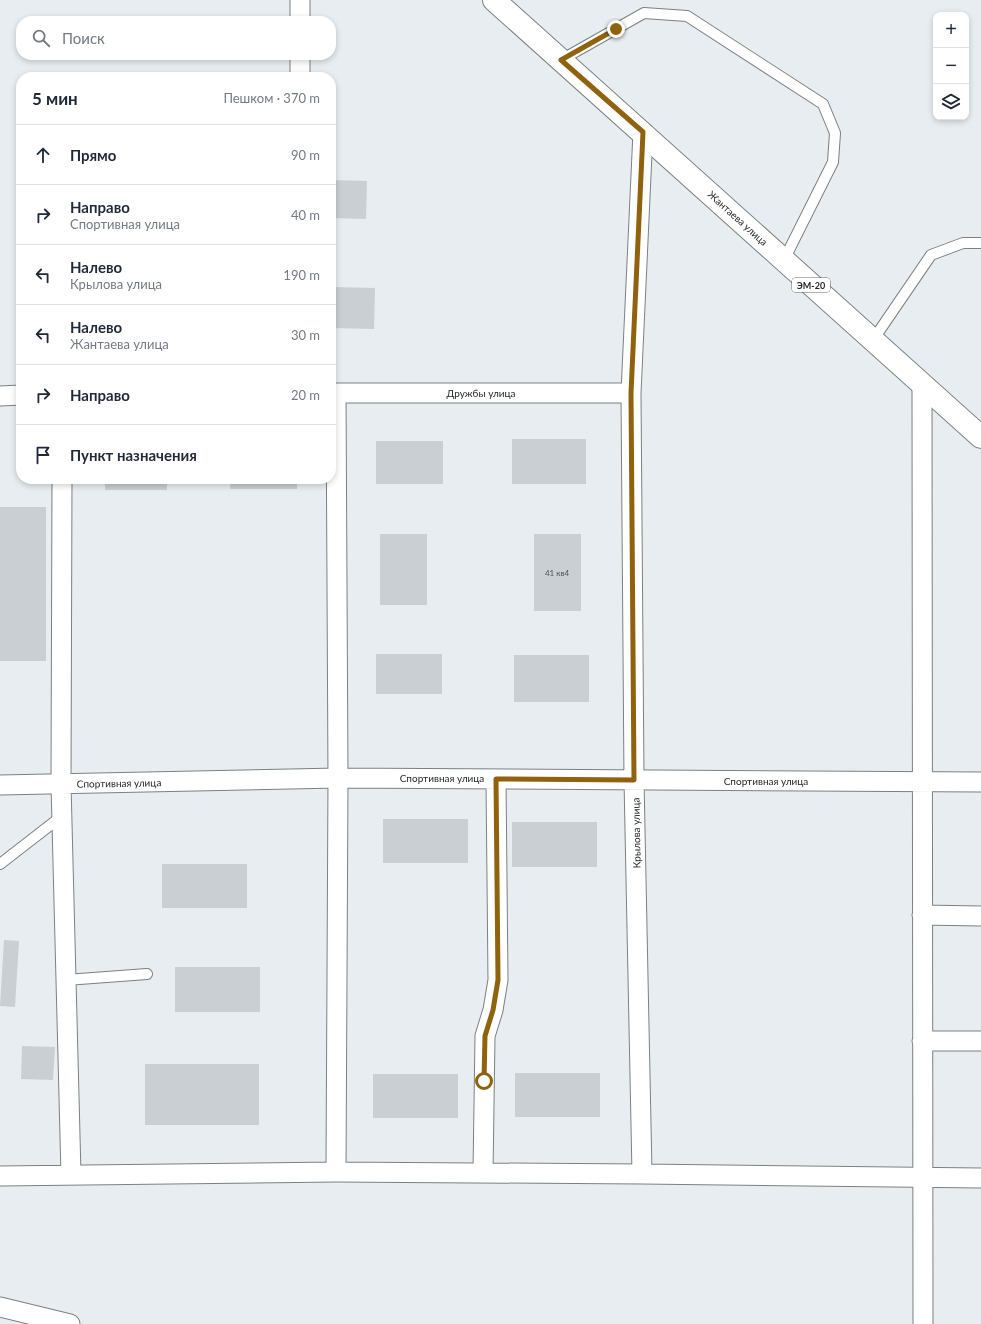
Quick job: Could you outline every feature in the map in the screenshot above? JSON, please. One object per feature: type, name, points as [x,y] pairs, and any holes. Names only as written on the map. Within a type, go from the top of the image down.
[{"type":"main road","name":"Жантаева улица","points":[[494,0],[643,132],[981,437]]},
{"type":"street","points":[[300,0],[300,16]]},
{"type":"street","points":[[300,60],[300,72]]},
{"type":"street","name":"Крылова улица","points":[[642,1174],[634,780],[631,393],[643,132]]},
{"type":"street","points":[[922,385],[923,1324]]},
{"type":"street","name":"Дружбы улица","points":[[336,393],[631,393]]},
{"type":"street","points":[[0,396],[16,396]]},
{"type":"street","points":[[62,484],[61,784],[71,1175]]},
{"type":"street","points":[[335,484],[338,778],[336,1172]]},
{"type":"street","name":"Спортивная улица","points":[[0,785],[338,778],[981,782]]},
{"type":"street","points":[[483,1173],[485,1036],[493,1010],[498,980],[496,779]]},
{"type":"street","points":[[922,915],[981,916]]},
{"type":"street","points":[[922,1041],[981,1041]]},
{"type":"street","points":[[0,1176],[336,1172],[981,1178]]},
{"type":"street","points":[[0,1307],[70,1324]]},
{"type":"lane","points":[[561,60],[644,13],[687,16],[823,104],[835,133],[833,162],[784,260]]},
{"type":"lane","points":[[873,340],[931,255],[963,243],[981,243]]},
{"type":"lane","points":[[0,864],[62,816]]},
{"type":"lane","points":[[66,980],[147,974]]},
{"type":"building","points":[[336,180],[367,181],[366,219],[336,218]]},
{"type":"building","points":[[336,287],[375,288],[374,329],[336,328]]},
{"type":"building","points":[[512,439],[586,439],[586,484],[512,484]]},
{"type":"building","points":[[376,441],[443,441],[443,484],[376,484]]},
{"type":"building","points":[[105,484],[167,484],[167,490],[105,490]]},
{"type":"building","points":[[230,484],[297,484],[297,489],[230,489]]},
{"type":"building","points":[[0,507],[46,507],[46,661],[0,661]]},
{"type":"building","points":[[380,534],[427,534],[427,605],[380,605]]},
{"type":"building","points":[[534,534],[581,534],[581,611],[534,611]]},
{"type":"building","points":[[376,654],[442,654],[442,694],[376,694]]},
{"type":"building","points":[[514,655],[589,655],[589,702],[514,702]]},
{"type":"building","points":[[383,819],[468,819],[468,863],[383,863]]},
{"type":"building","points":[[512,822],[597,822],[597,867],[512,867]]},
{"type":"building","points":[[162,864],[247,864],[247,908],[162,908]]},
{"type":"building","points":[[4,940],[19,941],[15,1007],[0,1006]]},
{"type":"building","points":[[175,967],[260,967],[260,1012],[175,1012]]},
{"type":"building","points":[[22,1046],[55,1047],[53,1080],[21,1079]]},
{"type":"building","points":[[145,1064],[259,1064],[259,1125],[145,1125]]},
{"type":"building","points":[[515,1073],[600,1073],[600,1117],[515,1117]]},
{"type":"building","points":[[373,1074],[458,1074],[458,1118],[373,1118]]},
{"type":"route","points":[[484,1081],[485,1036],[493,1010],[498,980],[496,779],[634,780],[631,393],[643,132],[561,60],[616,29]]}]
